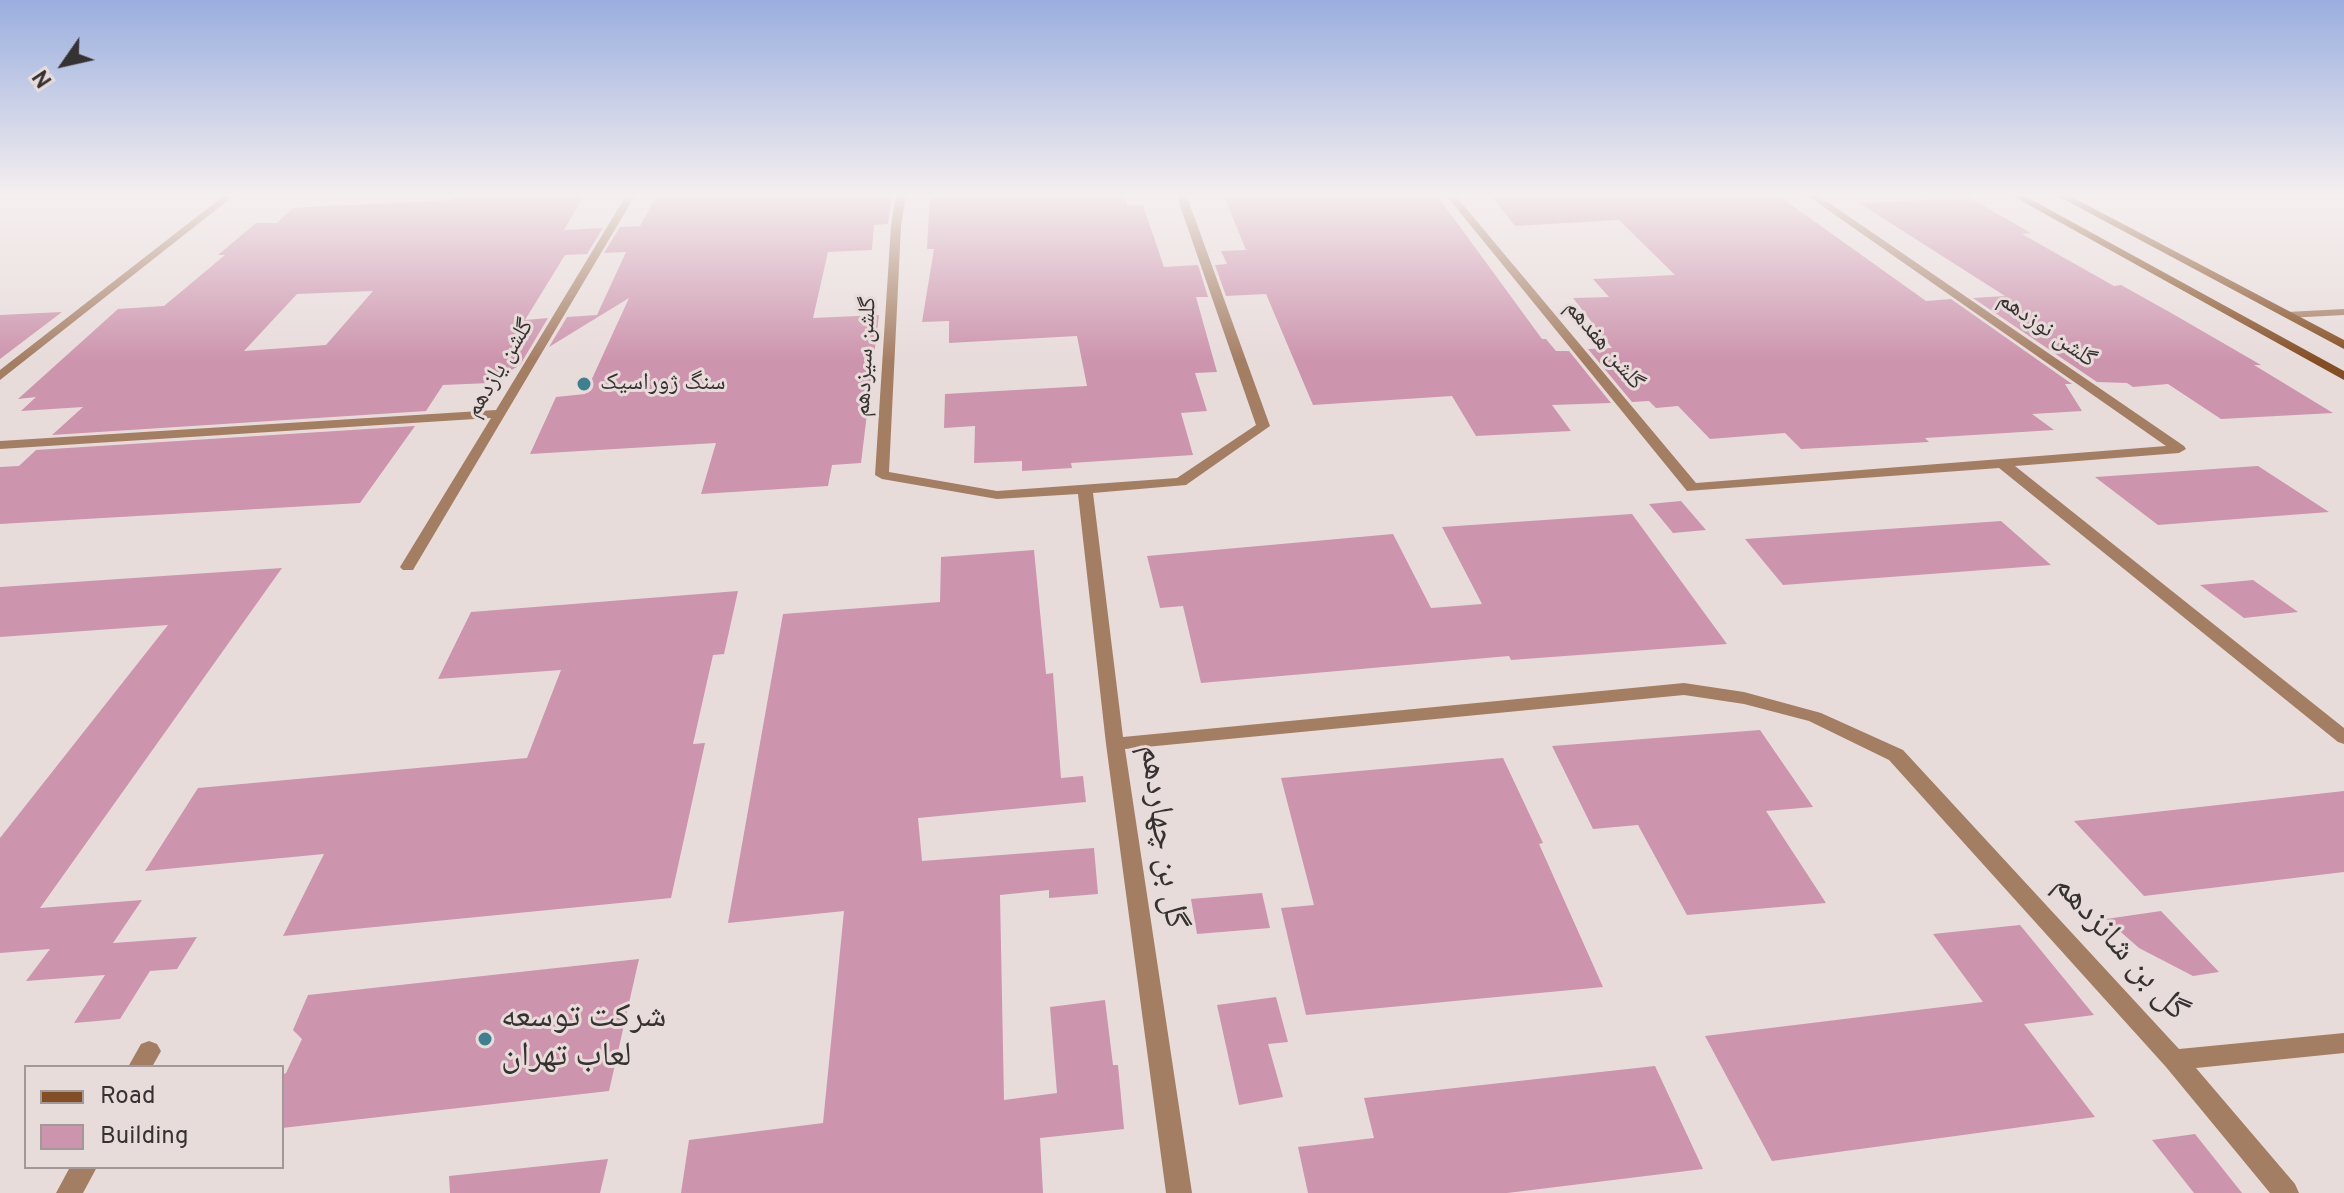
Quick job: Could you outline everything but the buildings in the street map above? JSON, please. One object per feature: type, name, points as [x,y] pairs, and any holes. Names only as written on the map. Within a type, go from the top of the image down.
[{"type":"street","points":[[0,376],[161,250]]},
{"type":"street","name":"گلشن یازدهم","points":[[408,567],[598,250]]},
{"type":"street","name":"گلشن سیزدهم","points":[[895,250],[882,475],[997,495],[1085,489]]},
{"type":"street","points":[[1085,489],[1181,482],[1263,426],[1201,250]]},
{"type":"street","name":"گلشن هفدهم","points":[[1495,250],[1692,488],[2002,463]]},
{"type":"street","name":"گلشن نوزدهم","points":[[1890,250],[2179,449],[2002,463]]},
{"type":"street","points":[[2114,250],[2344,376]]},
{"type":"street","points":[[2163,250],[2344,345]]},
{"type":"street","points":[[2287,315],[2344,312]]},
{"type":"street","points":[[0,445],[499,414]]},
{"type":"street","points":[[2002,463],[2344,738]]},
{"type":"street","name":"گل بن چهاردهم","points":[[1085,489],[1115,744],[1179,1193]]},
{"type":"street","name":"گل بن شانزدهم","points":[[1115,744],[1684,689],[1744,698],[1815,717],[1896,755],[2174,1060],[2286,1193]]},
{"type":"street","points":[[2174,1060],[2344,1043]]},
{"type":"street","points":[[69,1193],[83,1169]]},
{"type":"place","name":"سنگ ژوراسیک","points":[[584,384]]},
{"type":"place","name":"شرکت توسعه لعاب تهران","points":[[485,1039]]}]
